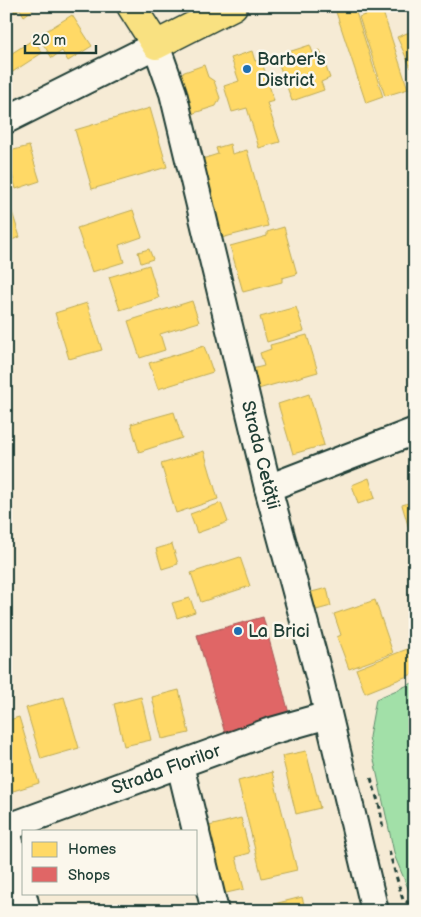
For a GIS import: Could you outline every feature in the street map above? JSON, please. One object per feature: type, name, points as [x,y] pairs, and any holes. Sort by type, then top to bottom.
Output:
[{"type":"main road","name":"Strada Cetății","points":[[131,6],[156,45]]},
{"type":"main road","points":[[156,45],[233,6]]},
{"type":"street","points":[[6,120],[156,45]]},
{"type":"street","name":"Strada Cetății","points":[[156,45],[173,93],[268,488],[320,680],[375,911]]},
{"type":"street","points":[[268,488],[415,431]]},
{"type":"street","name":"Strada Florilor","points":[[6,827],[268,732],[328,715]]},
{"type":"street","points":[[180,764],[196,830]]},
{"type":"street","points":[[6,827],[22,891]]},
{"type":"street","points":[[198,840],[215,911]]},
{"type":"street","points":[[23,894],[27,911]]},
{"type":"green space","points":[[415,682],[415,891],[410,893],[395,857],[369,737],[376,699]]},
{"type":"building: Homes","points":[[10,6],[38,6],[24,16],[20,9],[15,13]]},
{"type":"building: Homes","points":[[334,6],[354,6],[383,97],[366,103]]},
{"type":"building: Homes","points":[[402,6],[415,6],[415,7],[405,12]]},
{"type":"building: Homes","points":[[382,9],[408,89],[385,96],[359,17]]},
{"type":"building: Homes","points":[[72,15],[92,46],[68,61],[62,51],[52,58],[38,36]]},
{"type":"building: Homes","points":[[415,30],[415,75],[414,75],[397,37]]},
{"type":"building: Homes","points":[[34,39],[42,53],[11,73],[6,66],[6,57]]},
{"type":"building: Homes","points":[[310,45],[313,53],[320,50],[330,78],[321,82],[324,90],[292,101],[276,56]]},
{"type":"building: Homes","points":[[252,51],[255,61],[261,59],[274,101],[267,103],[280,142],[259,148],[247,108],[232,112],[224,86],[239,81],[231,58]]},
{"type":"building: Homes","points":[[204,65],[208,77],[214,81],[220,98],[216,106],[191,114],[179,74]]},
{"type":"building: Homes","points":[[150,108],[167,167],[92,189],[75,130]]},
{"type":"building: Homes","points":[[230,144],[232,154],[247,150],[268,226],[221,238],[199,160],[218,154],[216,148]]},
{"type":"building: Homes","points":[[29,146],[40,181],[16,189],[6,152]]},
{"type":"building: Homes","points":[[6,193],[20,237],[6,242]]},
{"type":"building: Homes","points":[[133,210],[142,237],[119,245],[124,262],[92,272],[77,228]]},
{"type":"building: Homes","points":[[284,227],[297,274],[282,278],[282,282],[243,292],[230,246],[267,236],[267,232]]},
{"type":"building: Homes","points":[[149,249],[153,259],[141,263],[138,252]]},
{"type":"building: Homes","points":[[149,265],[159,298],[120,310],[109,277]]},
{"type":"building: Homes","points":[[415,277],[415,293],[411,278]]},
{"type":"building: Homes","points":[[192,301],[199,322],[160,334],[165,350],[140,358],[128,321]]},
{"type":"building: Homes","points":[[87,303],[102,350],[69,359],[55,313]]},
{"type":"building: Homes","points":[[296,307],[304,331],[267,342],[260,317]]},
{"type":"building: Homes","points":[[307,335],[318,372],[258,389],[252,369],[264,366],[260,353],[271,349],[270,345]]},
{"type":"building: Homes","points":[[204,346],[213,372],[158,389],[149,363]]},
{"type":"building: Homes","points":[[309,394],[324,445],[293,454],[278,404]]},
{"type":"building: Homes","points":[[174,412],[182,438],[139,452],[131,424]]},
{"type":"building: Homes","points":[[204,451],[218,499],[176,513],[161,464]]},
{"type":"building: Homes","points":[[369,478],[375,498],[358,504],[352,485]]},
{"type":"building: Homes","points":[[415,501],[415,549],[402,505]]},
{"type":"building: Homes","points":[[221,503],[228,522],[197,533],[190,514]]},
{"type":"building: Homes","points":[[172,544],[178,564],[162,569],[156,549]]},
{"type":"building: Homes","points":[[240,557],[250,586],[201,602],[191,573]]},
{"type":"building: Homes","points":[[327,588],[331,606],[309,612],[304,594]]},
{"type":"building: Homes","points":[[190,598],[195,612],[177,618],[172,603]]},
{"type":"building: Homes","points":[[375,600],[393,653],[349,669],[337,637],[341,635],[334,614]]},
{"type":"building: Homes","points":[[415,646],[415,673],[365,693],[356,669]]},
{"type":"building: Homes","points":[[179,690],[189,733],[162,739],[152,697]]},
{"type":"building: Homes","points":[[64,697],[79,748],[41,759],[26,708]]},
{"type":"building: Homes","points":[[141,697],[151,740],[124,746],[114,704]]},
{"type":"building: Homes","points":[[19,717],[39,783],[10,792],[6,779],[6,721]]},
{"type":"building: Homes","points":[[306,751],[320,808],[296,814],[282,756]]},
{"type":"building: Homes","points":[[272,772],[297,870],[262,878],[238,781]]},
{"type":"building: Homes","points":[[241,818],[250,853],[236,857],[244,889],[222,894],[205,827]]},
{"type":"building: Homes","points":[[302,897],[306,911],[268,911],[266,906]]},
{"type":"building: Shops","points":[[263,617],[290,717],[226,737],[197,635]]},
{"type":"place","name":"Barber's District","points":[[247,69]]},
{"type":"place","name":"La Brici","points":[[238,631]]}]
